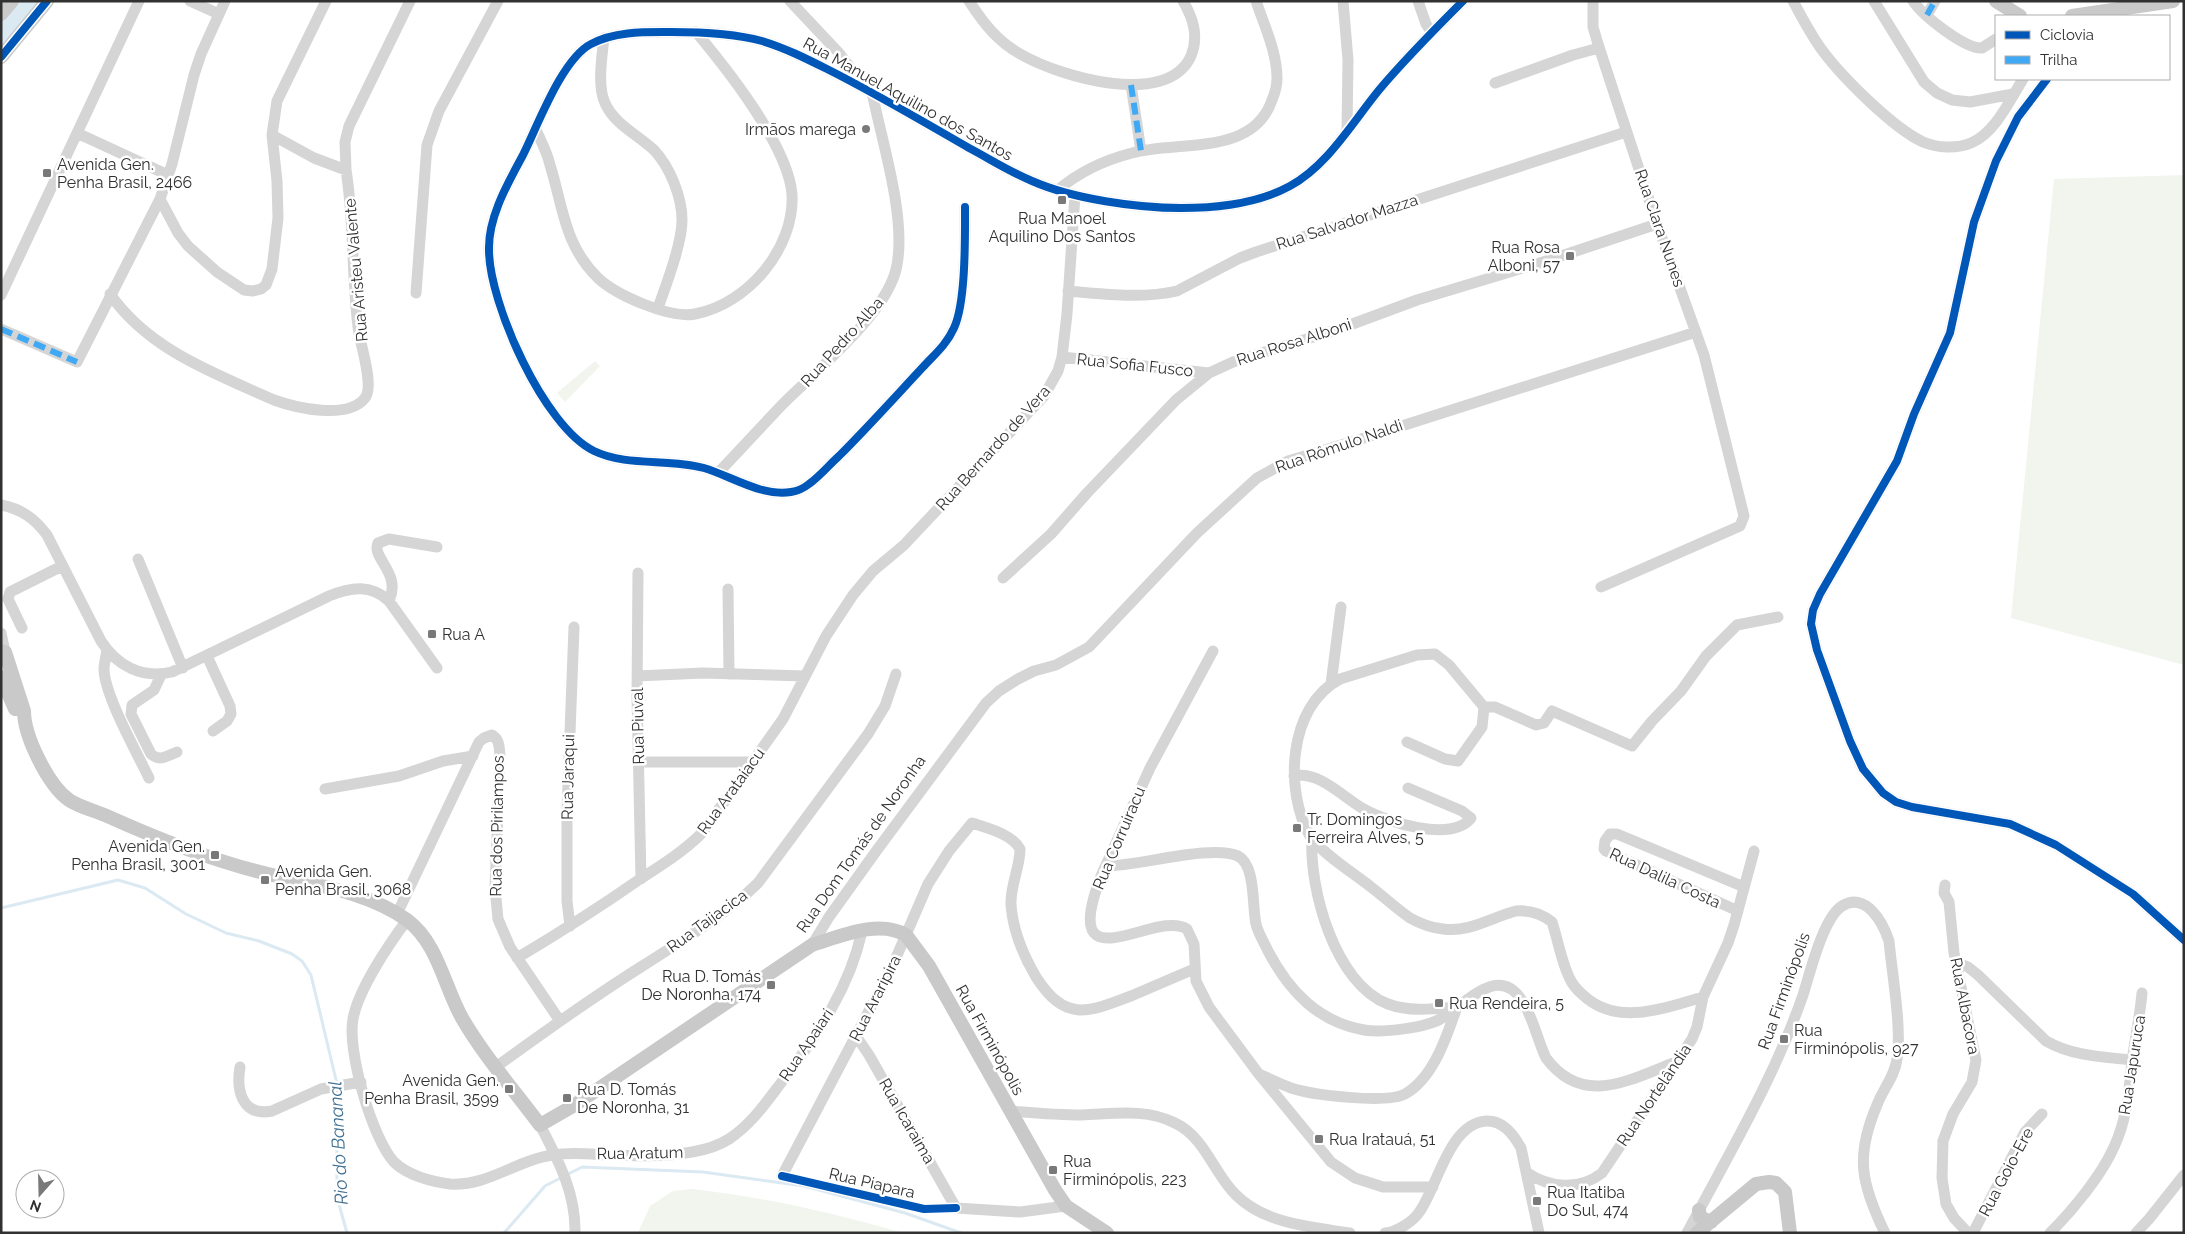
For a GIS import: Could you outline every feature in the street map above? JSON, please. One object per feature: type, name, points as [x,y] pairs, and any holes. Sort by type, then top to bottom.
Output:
[{"type":"main road","points":[[1,14],[12,1]]},
{"type":"main road","points":[[1,57],[47,1]]},
{"type":"main road","points":[[1996,1],[2014,15]]},
{"type":"main road","points":[[2079,15],[2173,1]]},
{"type":"main road","points":[[3,652],[4,689],[17,714],[24,721]]},
{"type":"main road","points":[[5,675],[24,711],[24,721],[43,767],[50,779],[69,800],[215,859],[344,891],[402,917],[415,927],[431,948],[462,1018],[540,1125]]},
{"type":"main road","points":[[812,945],[862,931],[890,928],[906,935]]},
{"type":"main road","name":"Rua Firminópolis","points":[[906,935],[929,966],[1032,1152],[1066,1206],[1107,1233]]},
{"type":"main road","name":"Rua Dom Tomás de Noronha","points":[[540,1125],[554,1118],[812,945]]},
{"type":"main road","points":[[1697,1233],[1756,1184],[1769,1182],[1776,1183],[1785,1192],[1790,1233]]},
{"type":"main road","points":[[1699,1210],[1703,1220],[1711,1222]]},
{"type":"street","points":[[1,295],[139,1]]},
{"type":"street","points":[[190,1],[219,14]]},
{"type":"street","points":[[1,329],[77,362],[160,199],[168,175],[191,83],[201,54],[225,1]]},
{"type":"street","points":[[160,199],[178,233],[200,259],[229,282],[244,290],[261,290],[269,279],[272,269],[278,218],[277,181],[272,135],[277,102],[326,1]]},
{"type":"street","name":"Rua Aristeu Valente","points":[[110,294],[122,311],[136,325],[167,349],[261,394],[289,406],[321,410],[342,410],[358,405],[367,395],[368,382],[356,313],[354,240],[346,170],[345,142],[349,126],[410,1]]},
{"type":"street","points":[[416,294],[427,146],[439,111],[498,1]]},
{"type":"street","points":[[790,1],[838,52],[869,91]]},
{"type":"street","points":[[969,1],[992,33],[1011,48],[1034,61],[1096,81],[1131,85],[1162,80],[1173,75],[1188,62],[1195,42],[1195,33],[1191,17],[1183,1]]},
{"type":"street","points":[[1058,190],[1073,177],[1105,162],[1141,151],[1224,141],[1252,129],[1261,121],[1270,106],[1276,89],[1277,77],[1271,44],[1256,1]]},
{"type":"street","points":[[1343,1],[1347,35],[1347,130]]},
{"type":"street","points":[[1418,1],[1423,17],[1432,32]]},
{"type":"street","name":"Rua Manuel Aquilino dos Santos","points":[[965,207],[960,306],[957,322],[946,341],[855,440],[805,487],[795,492],[771,492],[700,467],[609,457],[593,451],[576,440],[558,419],[526,368],[509,332],[492,280],[488,251],[495,217],[570,62],[585,47],[604,38],[652,32],[696,32],[747,38],[778,46],[792,51],[869,91],[1034,182],[1075,194],[1157,208],[1197,208],[1251,201],[1278,192],[1299,181],[1315,168],[1400,66],[1463,1]]},
{"type":"street","name":"Rua Clara Nunes","points":[[1593,1],[1593,27],[1599,48],[1657,224],[1696,332],[1744,510],[1740,526],[1600,587]]},
{"type":"street","points":[[1793,1],[1821,49],[1852,85],[1890,118],[1924,142],[1945,147],[1970,144],[1977,140],[1997,119],[2022,80]]},
{"type":"street","points":[[1874,1],[1924,82],[1937,93],[1952,100],[1970,102],[2014,94]]},
{"type":"street","points":[[1913,1],[1927,15],[1971,46],[1982,48],[1995,40]]},
{"type":"street","points":[[1927,15],[1935,1]]},
{"type":"street","points":[[536,130],[550,165],[567,231],[587,265],[598,278],[611,288],[636,301],[682,314],[694,315],[710,310],[742,291],[762,273],[773,260],[781,245],[790,218],[792,194],[790,180],[776,149],[751,104],[696,32]]},
{"type":"street","points":[[604,38],[602,92],[604,102],[613,116],[662,159],[675,187],[680,208],[681,232],[658,308]]},
{"type":"street","points":[[1495,83],[1573,55],[1599,48]]},
{"type":"street","points":[[2046,80],[2018,118],[1996,161],[1974,222],[1950,333],[1937,366],[1914,414],[1897,461],[1824,587],[1813,610],[1811,624],[1817,650],[1850,741],[1864,769],[1883,793],[1896,802],[1912,807],[2010,824],[2056,845],[2133,894],[2184,940]]},
{"type":"street","points":[[1131,85],[1141,151]]},
{"type":"street","name":"Rua Pedro Alba","points":[[718,474],[781,406],[853,334],[882,300],[894,278],[898,265],[899,241],[896,208],[869,91]]},
{"type":"street","name":"Rua Salvador Mazza","points":[[1068,291],[1126,295],[1166,294],[1177,291],[1240,258],[1256,252],[1626,132]]},
{"type":"street","points":[[77,133],[168,175]]},
{"type":"street","points":[[272,135],[314,158],[346,170]]},
{"type":"street","name":"Rua Bernardo de Vera","points":[[862,585],[873,571],[904,545],[1044,396],[1058,371],[1062,357],[1075,194]]},
{"type":"street","name":"Rua Rosa Alboni","points":[[1003,578],[1051,534],[1176,400],[1209,373],[1234,362],[1339,329],[1417,300],[1543,262],[1657,224]]},
{"type":"street","name":"Rua Rômulo Naldi","points":[[1045,668],[1075,656],[1089,647],[1218,513],[1249,484],[1269,470],[1319,450],[1361,439],[1696,332]]},
{"type":"street","name":"Rua Sofia Fusco","points":[[1062,357],[1209,373]]},
{"type":"street","points":[[1,505],[20,511],[38,524],[47,536],[91,624],[107,650],[117,660],[134,670],[161,675],[183,668],[341,591],[351,588],[372,590],[389,601],[437,668]]},
{"type":"street","points":[[389,601],[394,587],[393,580],[377,550],[378,542],[389,539],[437,547]]},
{"type":"street","points":[[138,559],[183,668]]},
{"type":"street","points":[[22,628],[8,599],[10,592],[62,566]]},
{"type":"street","name":"Rua Piuval","points":[[638,573],[638,762],[642,878]]},
{"type":"street","name":"Rua Arataiacu","points":[[517,958],[570,926],[642,878],[687,847],[702,833],[782,719],[830,629],[862,585]]},
{"type":"street","points":[[728,589],[730,674]]},
{"type":"street","points":[[1331,684],[1341,607]]},
{"type":"street","points":[[1703,996],[1657,1010],[1639,1013],[1626,1013],[1605,1009],[1587,999],[1575,988],[1569,978],[1552,922],[1545,916],[1524,910],[1516,911],[1466,928],[1443,929],[1410,918],[1312,838],[1299,812],[1294,776],[1295,750],[1304,722],[1313,704],[1331,684],[1365,670],[1417,655],[1435,654],[1449,665],[1484,707],[1495,708],[1536,726],[1544,723],[1552,711],[1632,746],[1694,675],[1706,656],[1737,625],[1778,617]]},
{"type":"street","name":"Rua Jaraqui","points":[[570,926],[567,901],[567,812],[574,627]]},
{"type":"street","points":[[1,634],[3,652]]},
{"type":"street","points":[[107,650],[104,671],[106,680],[123,723],[150,778]]},
{"type":"street","name":"Rua Corruiracu","points":[[1194,969],[1194,944],[1192,936],[1184,927],[1163,925],[1119,938],[1097,935],[1091,923],[1091,913],[1095,890],[1150,768],[1213,651]]},
{"type":"street","points":[[207,656],[230,706],[231,714],[227,721],[213,731]]},
{"type":"street","name":"Rua Dom Tomás de Noronha","points":[[812,945],[829,917],[877,850],[986,703],[1011,683],[1034,671],[1045,668]]},
{"type":"street","points":[[637,676],[730,674],[805,676]]},
{"type":"street","name":"Rua Taijacica","points":[[496,1067],[560,1021],[708,924],[758,883],[868,734],[885,706],[896,674]]},
{"type":"street","points":[[161,675],[154,690],[132,705],[131,714],[151,754],[160,759],[177,752]]},
{"type":"street","points":[[1407,742],[1445,759],[1458,761],[1482,727],[1484,707]]},
{"type":"street","name":"Rua dos Pirilampos","points":[[492,736],[496,738],[499,744],[500,756],[495,845],[496,908],[500,928],[517,958],[560,1021]]},
{"type":"street","name":"Rua Aratum","points":[[492,736],[484,738],[479,742],[402,917],[356,1008],[353,1018],[356,1083],[375,1129],[387,1152],[405,1170],[419,1176],[451,1184],[481,1180],[555,1154],[658,1155],[692,1152],[724,1142]]},
{"type":"street","points":[[325,789],[400,776],[443,761],[473,756]]},
{"type":"street","points":[[638,762],[753,762]]},
{"type":"street","points":[[1294,776],[1301,774],[1312,777],[1364,810],[1412,826],[1438,829],[1456,828],[1466,824],[1471,818],[1462,811],[1408,788]]},
{"type":"street","name":"Rua Araripira","points":[[782,1176],[892,967],[928,884],[949,851],[972,823],[992,830],[1014,842],[1020,849],[1011,896],[1015,930],[1020,948],[1031,968],[1050,997],[1060,1004],[1080,1010],[1101,1008],[1194,969]]},
{"type":"street","name":"Rua Dalila Costa","points":[[1738,911],[1606,852],[1604,849],[1605,841],[1610,834],[1617,834],[1744,887]]},
{"type":"street","points":[[1312,838],[1310,856],[1324,923],[1334,946],[1367,991],[1388,1004],[1422,1010],[1458,1007]]},
{"type":"street","name":"Rua Nortelândia","points":[[1526,1172],[1546,1182],[1568,1186],[1584,1184],[1602,1173],[1692,1039],[1697,1027],[1703,996],[1728,943],[1754,851]]},
{"type":"street","points":[[1106,866],[1142,864],[1204,854],[1228,854],[1240,858],[1248,868],[1251,878],[1256,923],[1259,932],[1281,975],[1296,994],[1310,1006],[1334,1020],[1364,1030],[1393,1030],[1441,1019],[1486,988],[1500,984],[1512,988],[1526,1007],[1541,1048],[1552,1067],[1571,1080],[1605,1087],[1617,1085],[1676,1062]]},
{"type":"street","name":"Rua Albacora","points":[[1944,886],[1944,893],[1949,902],[1954,953],[1958,963],[1976,1060],[1972,1082],[1953,1114],[1943,1141],[1942,1178],[1946,1204],[1954,1218],[1968,1233]]},
{"type":"street","name":"Rua Firminópolis","points":[[1687,1233],[1735,1147],[1781,1054],[1822,936],[1836,911],[1843,905],[1853,903],[1862,904],[1873,911],[1885,929],[1889,941],[1896,1015],[1897,1061],[1894,1073],[1877,1104],[1870,1123],[1862,1160],[1863,1176],[1868,1194],[1885,1233]]},
{"type":"street","name":"Rua Apaiari","points":[[724,1142],[745,1127],[758,1114],[820,1028],[853,966],[862,931]]},
{"type":"street","points":[[1958,963],[1968,967],[1978,975],[2036,1032],[2051,1044],[2079,1053],[2132,1060]]},
{"type":"street","points":[[1194,969],[1196,981],[1209,1007],[1258,1073],[1331,1162],[1344,1173],[1383,1187],[1433,1187]]},
{"type":"street","name":"Rua Japuruca","points":[[2050,1233],[2082,1194],[2114,1149],[2127,1109],[2142,993]]},
{"type":"street","points":[[1258,1073],[1291,1088],[1338,1096],[1385,1098],[1404,1094],[1418,1081],[1437,1058],[1458,1007]]},
{"type":"street","name":"Rua Icaraima","points":[[856,1036],[869,1055],[956,1208],[1020,1212],[1066,1206]]},
{"type":"street","points":[[240,1066],[239,1089],[248,1106],[256,1112],[272,1111],[321,1089],[356,1083]]},
{"type":"street","points":[[1010,1111],[1080,1115],[1139,1113],[1154,1115],[1187,1130],[1210,1158],[1235,1194],[1264,1214],[1283,1220],[1350,1233]]},
{"type":"street","name":"Rua Goio-Ere","points":[[1973,1233],[2026,1132],[2042,1114]]},
{"type":"street","points":[[1385,1233],[1407,1223],[1420,1212],[1454,1143],[1461,1134],[1477,1122],[1492,1121],[1504,1126],[1516,1139],[1521,1148],[1539,1233]]},
{"type":"street","points":[[540,1125],[562,1167],[574,1212],[575,1233]]},
{"type":"street","points":[[2136,1233],[2149,1220],[2184,1175]]},
{"type":"shaded area","points":[[2184,175],[2184,665],[2011,618],[2054,179]]},
{"type":"shaded area","points":[[595,361],[600,366],[565,402],[557,393]]},
{"type":"shaded area","points":[[692,1189],[746,1196],[799,1206],[903,1233],[638,1233],[650,1206],[673,1191]]},
{"type":"waterway","points":[[1,37],[30,1]]},
{"type":"waterway","name":"Rio do Bananal","points":[[1,908],[118,880],[145,888],[186,914],[226,933],[259,941],[292,954],[302,961],[311,975],[337,1084]]},
{"type":"waterway","name":"Rio do Bananal","points":[[337,1090],[337,1197],[347,1233]]},
{"type":"waterway","name":"Rio do Bananal","points":[[504,1233],[545,1186],[582,1167],[703,1172],[804,1186],[905,1213],[961,1233]]},
{"type":"marked path","points":[[1927,15],[1935,1]]},
{"type":"marked path","points":[[1131,85],[1141,151]]},
{"type":"marked path","points":[[1,329],[77,362]]},
{"type":"cycle path","points":[[1,57],[47,1]]},
{"type":"cycle path","points":[[965,207],[963,286],[958,317],[951,334],[936,354],[817,478],[798,490],[791,492],[780,493],[758,489],[704,468],[691,465],[634,461],[607,456],[594,451],[575,438],[556,417],[523,361],[509,331],[491,273],[489,250],[495,213],[552,94],[570,63],[580,52],[591,44],[620,34],[693,32],[728,35],[762,41],[787,50],[827,69],[881,97],[1008,170],[1048,187],[1066,193],[1125,204],[1164,208],[1195,208],[1251,201],[1277,192],[1304,177],[1328,155],[1399,67],[1463,1]]},
{"type":"cycle path","points":[[2046,80],[2018,117],[1996,161],[1974,222],[1950,333],[1914,414],[1897,461],[1820,594],[1813,610],[1811,624],[1817,650],[1850,741],[1863,769],[1883,793],[1896,802],[1912,807],[2010,824],[2056,845],[2133,894],[2184,940]]},
{"type":"cycle path","name":"Rua Piapara","points":[[782,1176],[924,1209],[956,1208]]},
{"type":"place","name":"Irmãos marega","points":[[866,129]]},
{"type":"place","name":"Avenida Gen. Penha Brasil, 2466","points":[[47,173]]},
{"type":"place","name":"Rua Manoel Aquilino Dos Santos","points":[[1062,200]]},
{"type":"place","name":"Rua Rosa Alboni, 57","points":[[1570,256]]},
{"type":"place","name":"Rua A","points":[[432,634]]},
{"type":"place","name":"Tr. Domingos Ferreira Alves, 5","points":[[1297,828]]},
{"type":"place","name":"Avenida Gen. Penha Brasil, 3001","points":[[215,855]]},
{"type":"place","name":"Avenida Gen. Penha Brasil, 3068","points":[[265,880]]},
{"type":"place","name":"Rua D. Tomás De Noronha, 174","points":[[771,985]]},
{"type":"place","name":"Rua Rendeira, 5","points":[[1439,1003]]},
{"type":"place","name":"Rua Firminópolis, 927","points":[[1784,1039]]},
{"type":"place","name":"Avenida Gen. Penha Brasil, 3599","points":[[509,1089]]},
{"type":"place","name":"Rua D. Tomás De Noronha, 31","points":[[567,1098]]},
{"type":"place","name":"Rua Iratauá, 51","points":[[1319,1139]]},
{"type":"place","name":"Rua Firminópolis, 223","points":[[1053,1170]]},
{"type":"place","name":"Rua Itatiba Do Sul, 474","points":[[1537,1201]]}]
